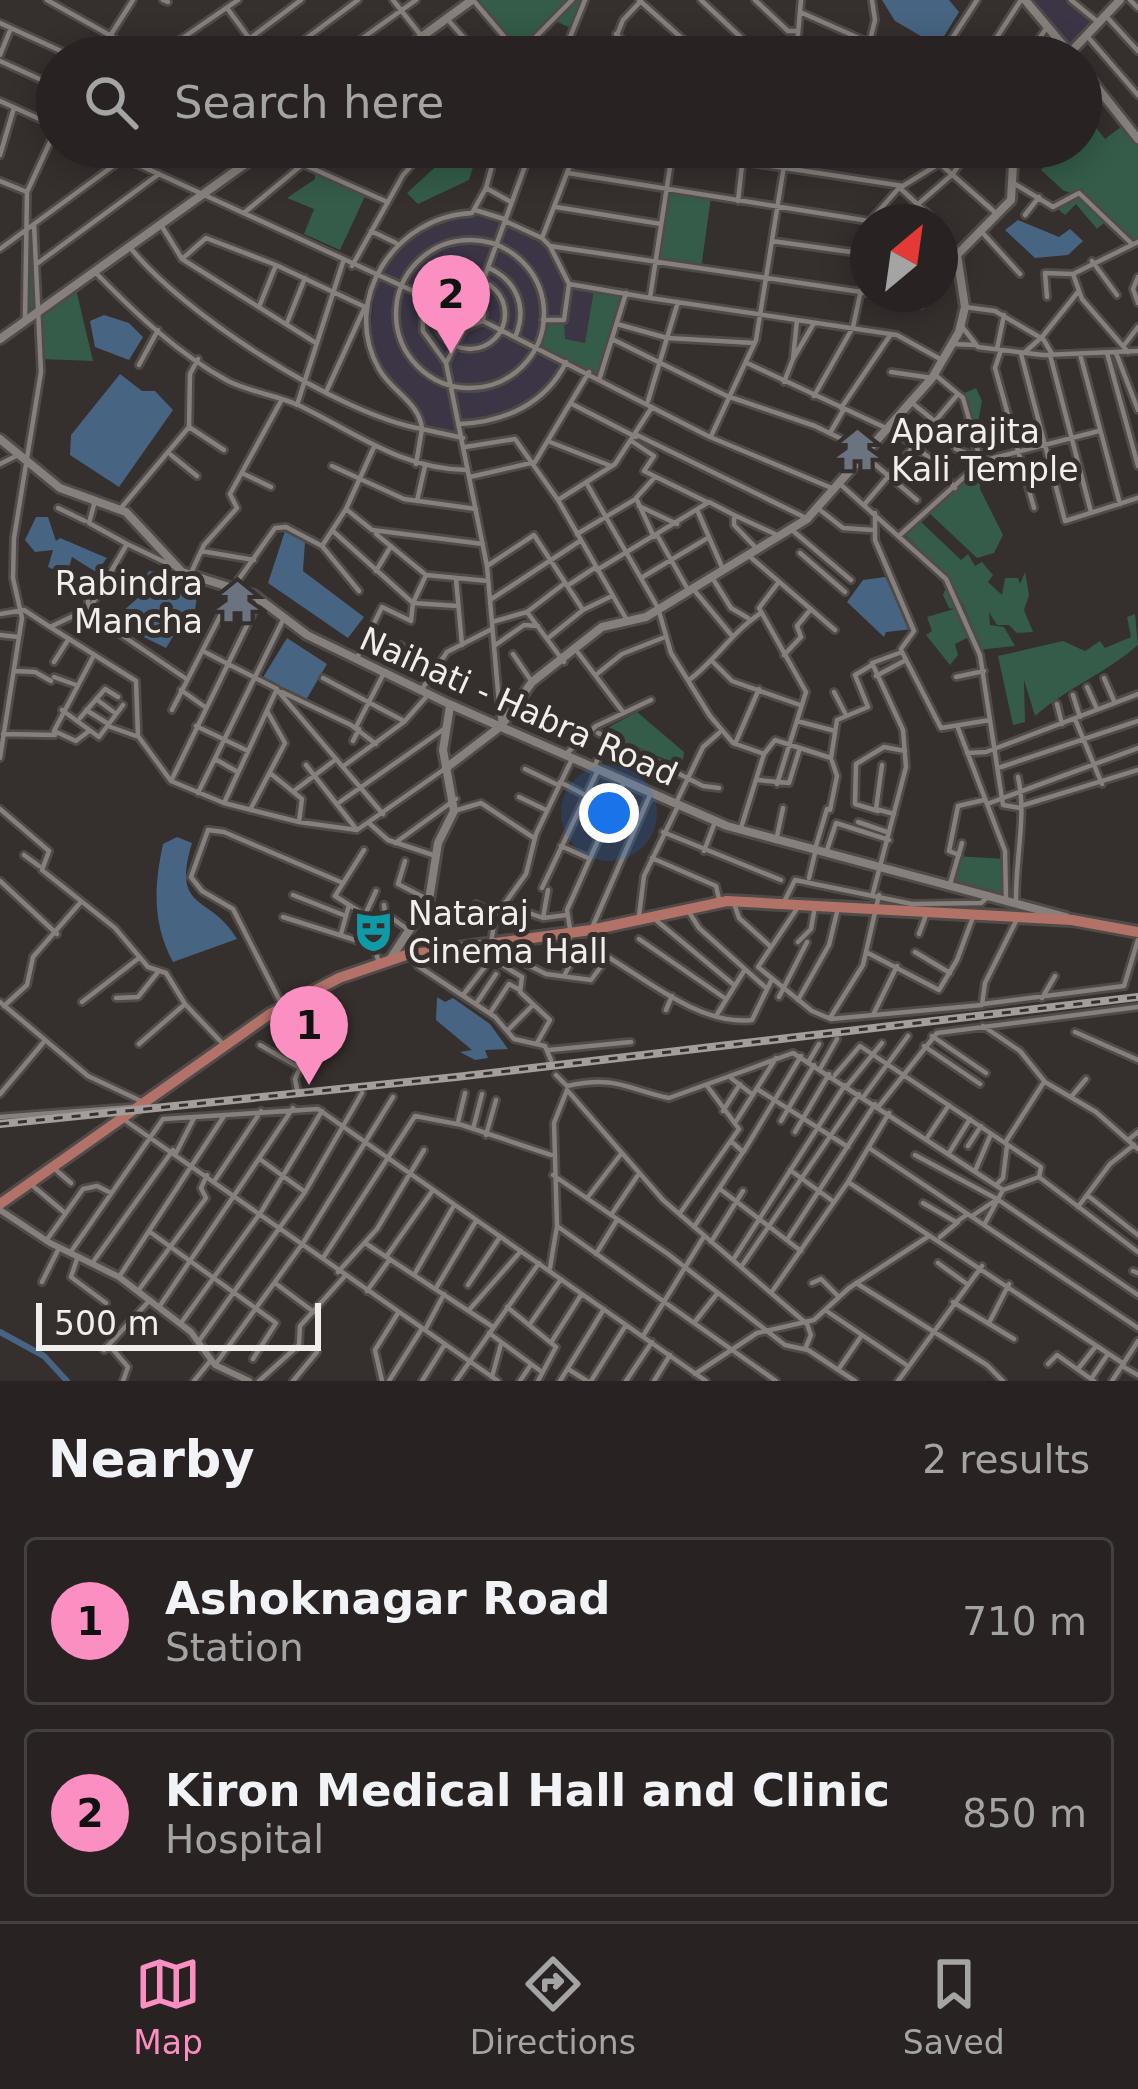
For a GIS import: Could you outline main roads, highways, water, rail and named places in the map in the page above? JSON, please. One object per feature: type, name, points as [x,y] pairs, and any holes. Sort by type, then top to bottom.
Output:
[{"type":"highway","points":[[0,1207],[223,1044],[303,995],[408,955],[570,934],[734,901],[1072,920],[1138,936]]},
{"type":"main road","points":[[424,36],[473,0]]},
{"type":"main road","points":[[1023,0],[1054,36]]},
{"type":"main road","points":[[1085,36],[1120,0]]},
{"type":"main road","points":[[1102,94],[1138,139]]},
{"type":"main road","points":[[0,339],[238,168]]},
{"type":"main road","points":[[446,768],[501,726],[532,682],[564,662],[602,627],[628,622],[658,608],[807,518],[933,376],[952,344],[965,307],[956,272],[961,248],[998,215],[1015,184],[1013,168]]},
{"type":"main road","points":[[474,303],[483,281]]},
{"type":"main road","points":[[437,302],[458,311]]},
{"type":"main road","name":"Naihati - Habra Road","points":[[0,439],[61,488],[121,508],[175,567],[260,599],[284,620],[449,704],[740,830],[1072,920]]},
{"type":"main road","points":[[385,961],[429,901],[435,856],[454,811],[456,799],[443,749],[449,704]]},
{"type":"main road","points":[[398,942],[408,955]]},
{"type":"water","points":[[882,0],[949,0],[959,12],[944,36],[921,36],[895,21]]},
{"type":"water","points":[[1018,220],[1059,237],[1070,229],[1083,241],[1068,255],[1035,258],[1005,230]]},
{"type":"water","points":[[104,315],[129,323],[143,337],[129,360],[95,347],[90,321]]},
{"type":"water","points":[[120,374],[142,391],[155,391],[173,410],[119,487],[70,455],[71,435]]},
{"type":"water","points":[[36,517],[48,517],[56,541],[60,538],[107,558],[96,572],[72,557],[67,575],[48,567],[53,550],[35,552],[25,540]]},
{"type":"water","points":[[285,531],[305,542],[303,571],[364,617],[348,638],[268,583]]},
{"type":"water","points":[[149,571],[174,574],[197,597],[192,628],[174,635],[166,648],[123,627],[129,621],[123,611],[139,597],[138,587]]},
{"type":"water","points":[[885,577],[913,629],[886,632],[884,637],[847,602],[863,580]]},
{"type":"water","points":[[287,638],[327,664],[306,700],[262,679]]},
{"type":"water","points":[[177,837],[192,843],[186,881],[190,892],[237,939],[173,962],[161,933],[157,890],[163,844]]},
{"type":"water","points":[[437,997],[445,1002],[453,998],[490,1024],[508,1049],[485,1050],[488,1058],[475,1060],[460,1052],[472,1050],[436,1020]]},
{"type":"waterway","points":[[0,1332],[44,1356],[67,1381]]},
{"type":"railway","points":[[0,1124],[456,1077],[1138,997]]},
{"type":"place","name":"Kiron Medical Hall and Clinic","points":[[451,354]]},
{"type":"place","name":"Aparajita Kali Temple","points":[[857,450]]},
{"type":"place","name":"Rabindra Mancha","points":[[237,602]]},
{"type":"place","name":"Nataraj Cinema Hall","points":[[374,932]]},
{"type":"place","name":"Ashoknagar Road","points":[[309,1085]]}]
